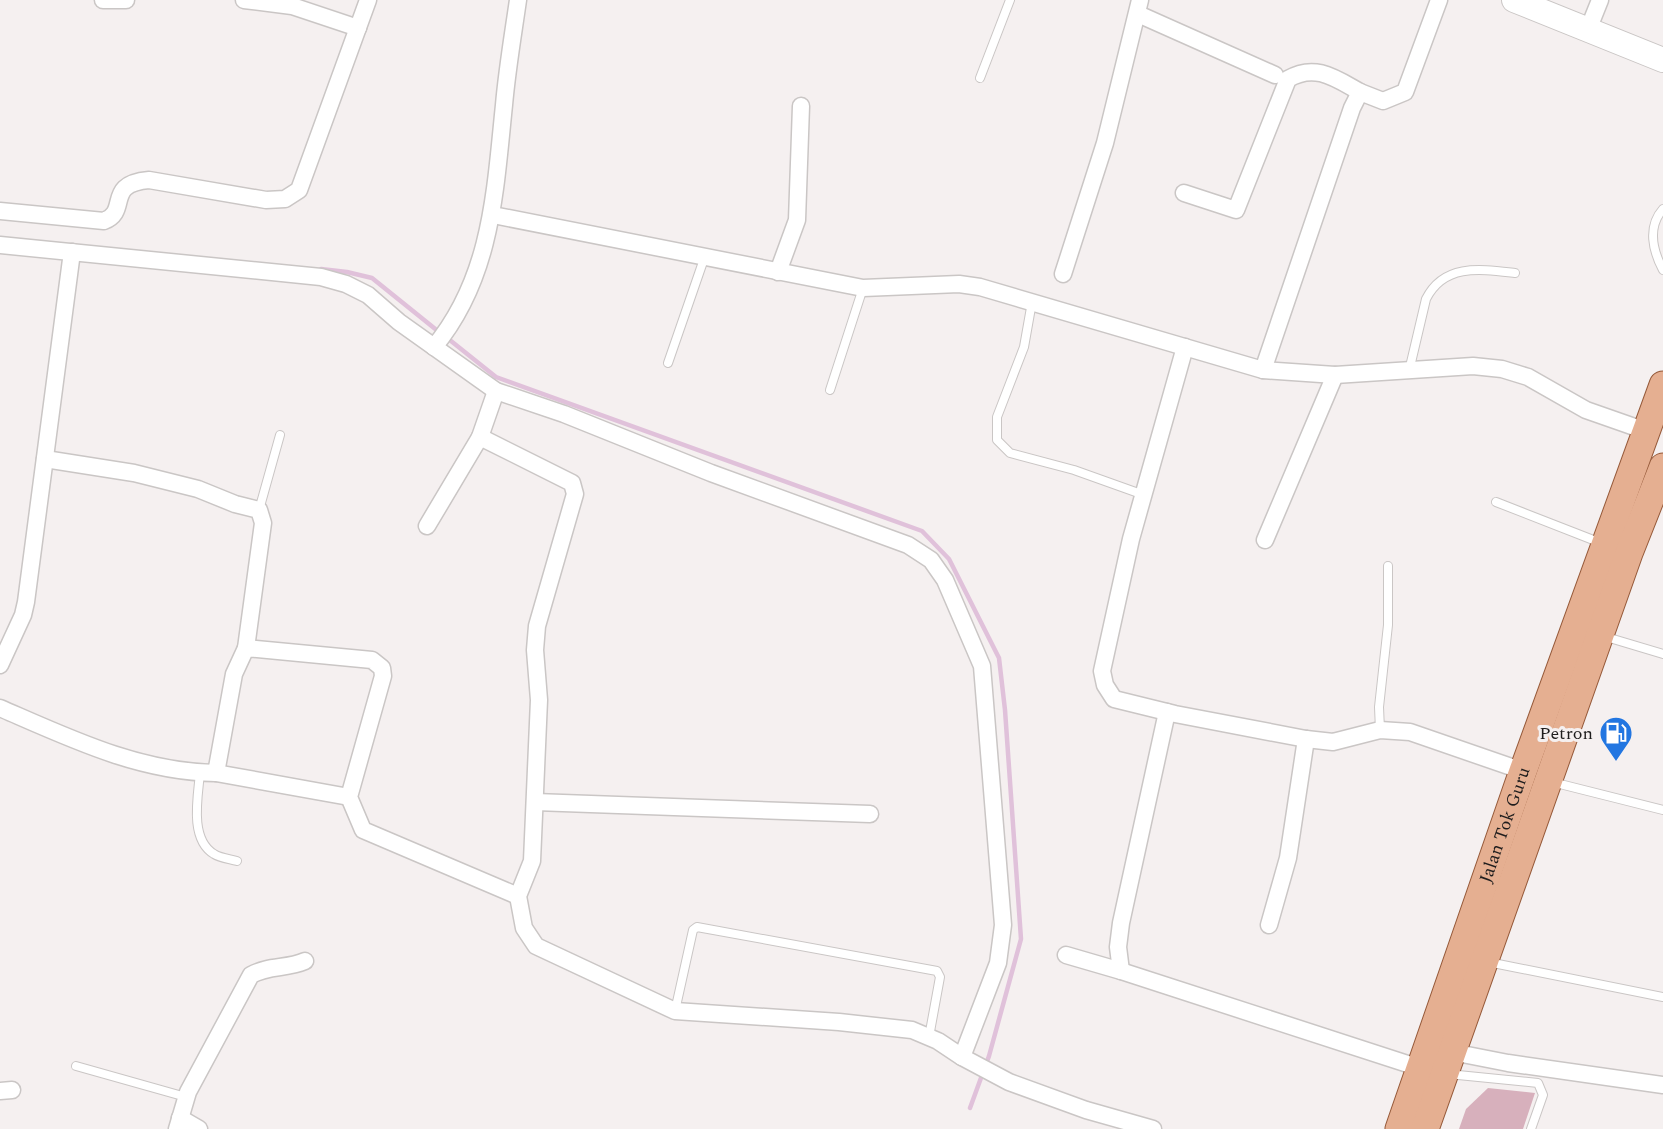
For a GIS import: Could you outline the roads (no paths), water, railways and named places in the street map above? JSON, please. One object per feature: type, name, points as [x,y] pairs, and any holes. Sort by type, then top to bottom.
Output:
[{"type":"main road","points":[[1515,0],[1663,60]]},
{"type":"main road","name":"Jalan Tok Guru","points":[[1425,1129],[1439,1065],[1522,771],[1607,546],[1663,385]]},
{"type":"main road","name":"Jalan Tok Guru","points":[[1399,1129],[1439,1065],[1484,962],[1600,635],[1663,467]]},
{"type":"street","points":[[103,0],[126,0]]},
{"type":"street","points":[[244,0],[292,6],[358,28]]},
{"type":"street","points":[[0,211],[104,221],[113,218],[119,196],[124,188],[135,181],[149,180],[266,200],[285,200],[299,190],[368,0]]},
{"type":"street","points":[[441,339],[479,265],[493,215],[507,75],[518,0]]},
{"type":"street","points":[[1184,193],[1236,210],[1288,79],[1300,72],[1316,72],[1331,76],[1360,92],[1383,101],[1405,92],[1439,0]]},
{"type":"street","points":[[1588,30],[1600,0]]},
{"type":"street","points":[[1063,274],[1105,143],[1139,7],[1275,75]]},
{"type":"street","points":[[1263,370],[1360,92]]},
{"type":"street","points":[[778,272],[797,220],[801,106]]},
{"type":"street","points":[[493,215],[863,288],[960,284],[1032,302],[1263,370],[1335,375],[1409,372],[1473,366],[1502,369],[1528,377],[1586,410],[1646,431]]},
{"type":"street","points":[[0,245],[321,277],[346,284],[368,296],[399,322],[441,339],[496,391],[564,414],[711,473],[908,544],[931,560],[940,573],[982,666],[1003,925],[998,963],[965,1059]]},
{"type":"street","points":[[0,665],[23,615],[72,252]]},
{"type":"street","points":[[1185,347],[1131,539],[1102,670],[1105,685],[1114,699],[1167,712],[1306,739],[1333,742],[1380,730],[1410,732],[1522,771]]},
{"type":"street","points":[[1265,540],[1335,375]]},
{"type":"street","points":[[427,526],[480,436],[496,391]]},
{"type":"street","points":[[480,436],[572,483],[575,494],[537,626],[535,650],[539,700],[532,861],[518,896],[524,927],[536,946],[675,1011],[912,1030],[929,1037],[1009,1082],[1086,1110],[1153,1129]]},
{"type":"street","points":[[45,459],[134,473],[198,489],[235,504],[259,510],[263,523],[246,648],[234,674],[208,773]]},
{"type":"street","points":[[246,648],[372,660],[382,668],[381,682],[349,797],[363,830],[518,896]]},
{"type":"street","points":[[0,708],[98,751],[208,773],[349,797]]},
{"type":"street","points":[[1121,970],[1118,947],[1121,923],[1167,712]]},
{"type":"street","points":[[1269,925],[1288,858],[1306,739]]},
{"type":"street","points":[[535,802],[870,814]]},
{"type":"street","points":[[1065,955],[1439,1065],[1508,1064],[1663,1085]]},
{"type":"street","points":[[199,1129],[178,1124],[186,1097],[251,975],[265,968],[293,966],[305,961]]},
{"type":"lane","points":[[980,78],[1010,0]]},
{"type":"lane","points":[[1663,209],[1653,233],[1654,251],[1663,270]]},
{"type":"lane","points":[[668,363],[705,256]]},
{"type":"lane","points":[[1409,372],[1426,298],[1442,278],[1457,271],[1515,273]]},
{"type":"lane","points":[[830,390],[863,288]]},
{"type":"lane","points":[[1032,302],[1024,347],[998,417],[998,440],[1010,453],[1074,470],[1144,495]]},
{"type":"lane","points":[[259,510],[280,435]]},
{"type":"lane","points":[[1496,502],[1607,546]]},
{"type":"lane","points":[[1380,730],[1378,707],[1388,626],[1388,566]]},
{"type":"lane","points":[[1600,635],[1663,654]]},
{"type":"lane","points":[[208,773],[197,814],[200,838],[213,854],[237,861]]},
{"type":"lane","points":[[1548,782],[1663,810]]},
{"type":"lane","points":[[675,1011],[693,930],[698,927],[937,971],[940,977],[929,1037]]},
{"type":"lane","points":[[1484,962],[1663,997]]},
{"type":"lane","points":[[1439,1065],[1538,1083],[1543,1095],[1531,1129]]},
{"type":"lane","points":[[76,1066],[186,1097]]},
{"type":"waterway","points":[[321,269],[372,278],[439,332]]},
{"type":"waterway","points":[[446,337],[496,377],[922,531],[949,559],[999,658],[1005,710],[1021,939],[989,1056],[970,1108]]},
{"type":"place","name":"Petron","points":[[1616,762]]}]
